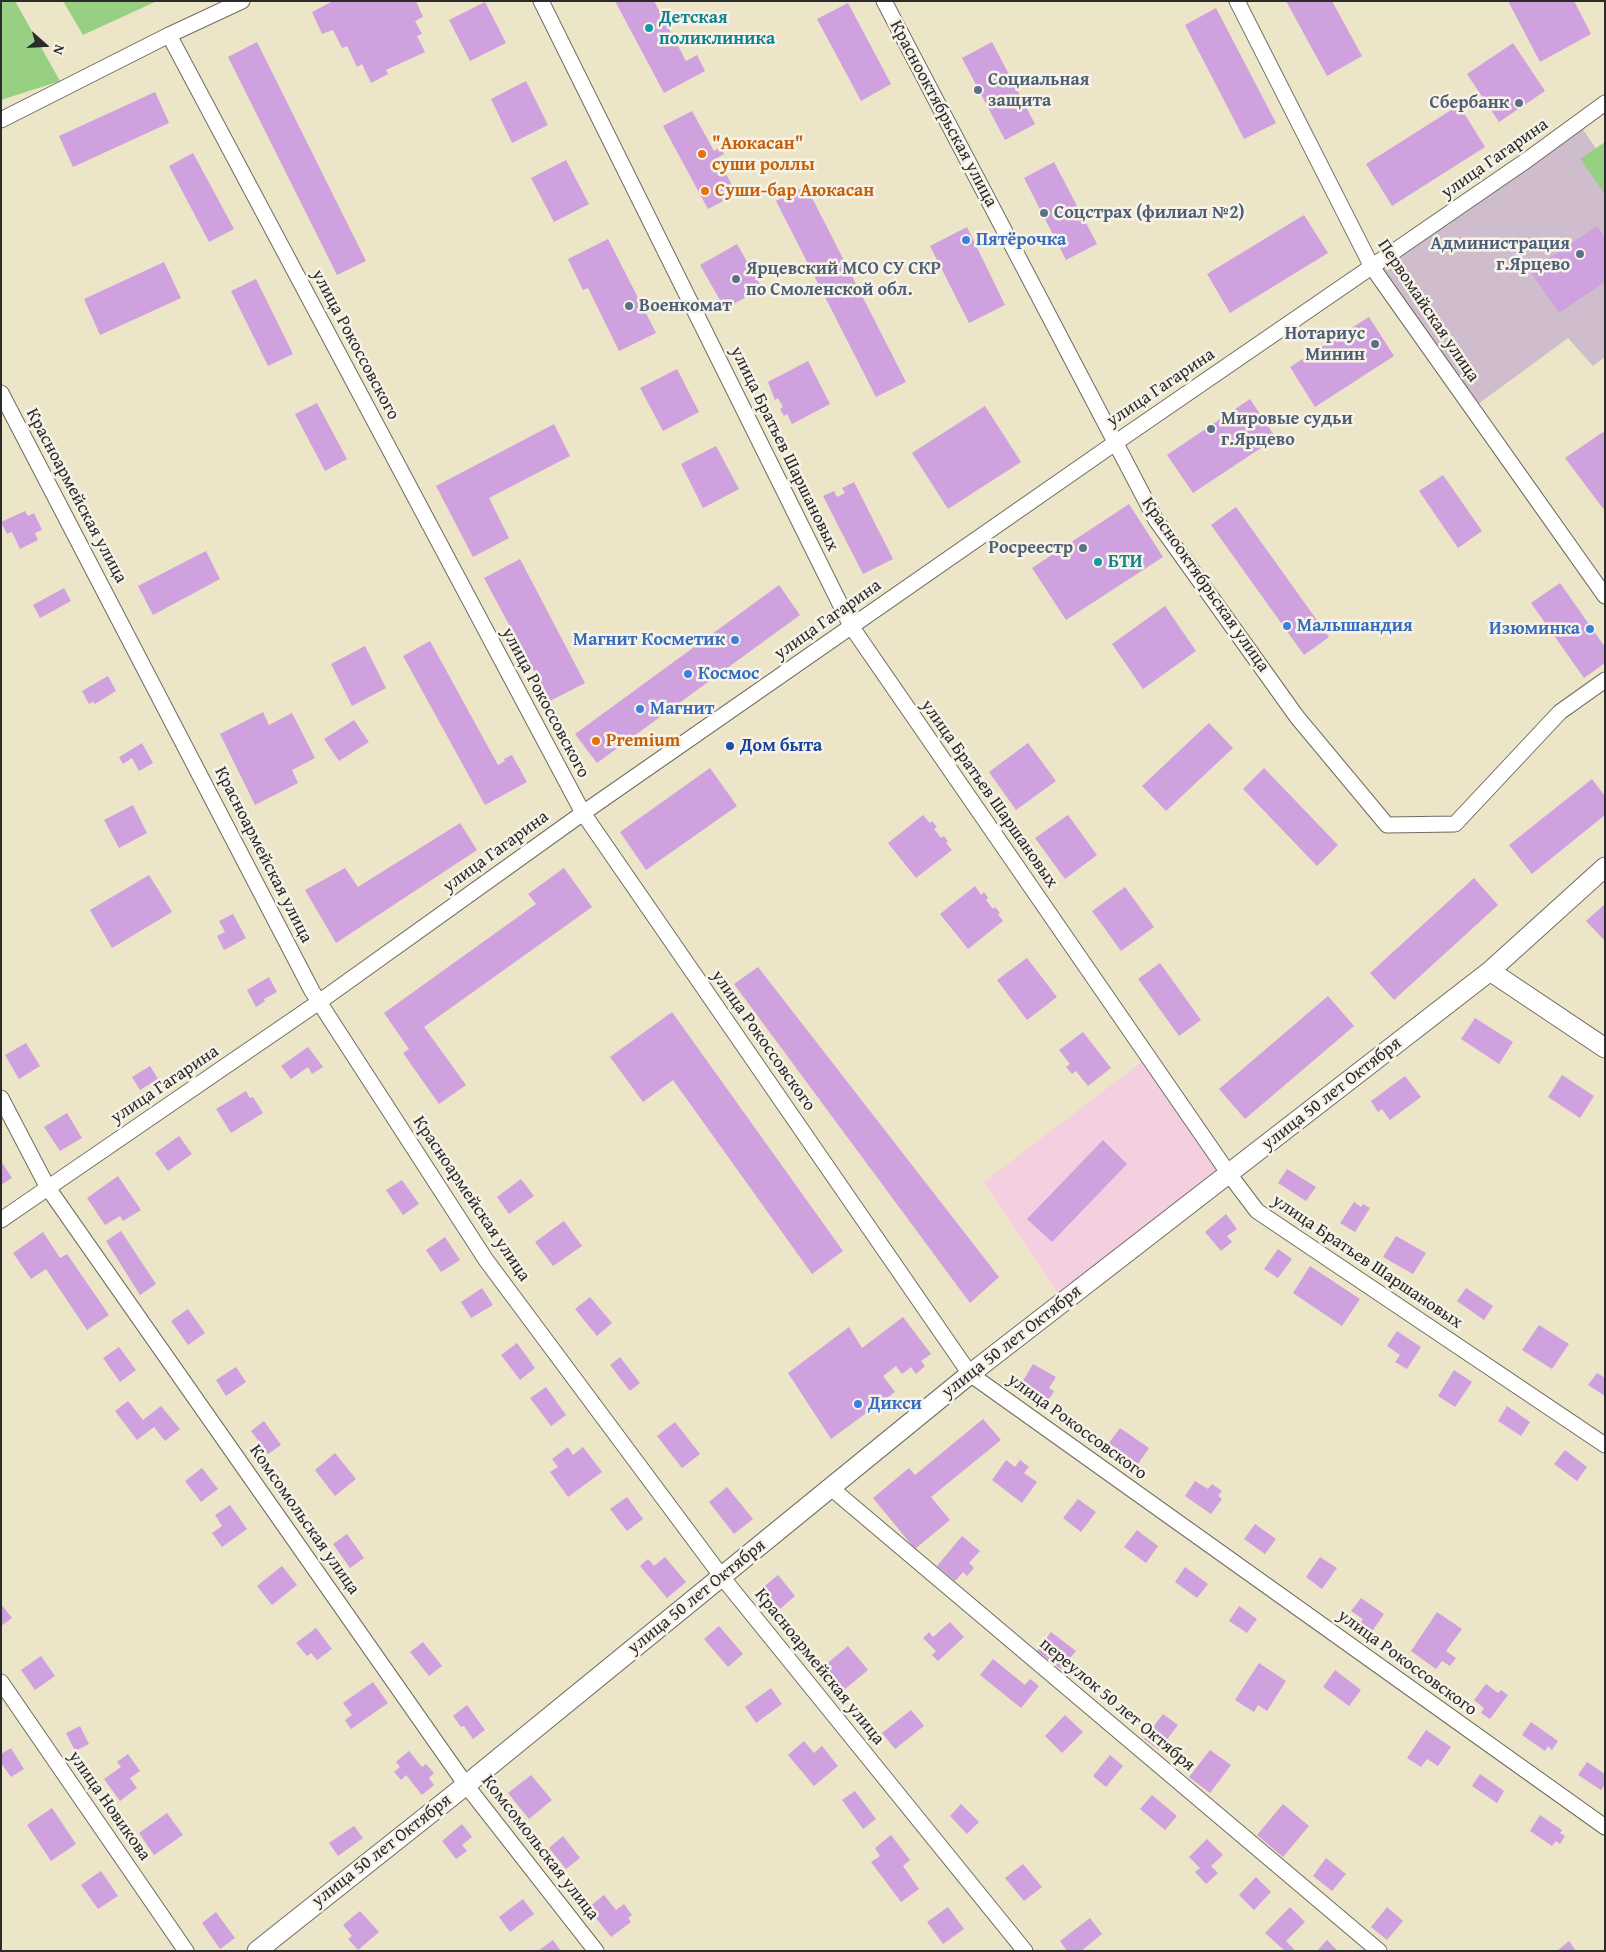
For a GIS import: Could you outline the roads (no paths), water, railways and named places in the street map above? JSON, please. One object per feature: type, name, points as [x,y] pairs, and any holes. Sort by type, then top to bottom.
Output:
[{"type":"street","points":[[1,120],[169,35],[242,1]]},
{"type":"street","name":"улица Братьев Шаршановых","points":[[541,1],[851,626],[1229,1174],[1257,1210],[1605,1445]]},
{"type":"street","name":"Краснооктябрьская улица","points":[[884,1],[1156,520],[1297,717],[1387,825],[1455,824],[1560,712],[1605,680]]},
{"type":"street","name":"Первомайская улица","points":[[1237,1],[1372,267],[1605,596]]},
{"type":"street","name":"улица Рокоссовского","points":[[169,35],[582,813],[970,1374],[1605,1827]]},
{"type":"street","name":"улица Гагарина","points":[[1,1220],[319,1002],[582,813],[1527,160],[1605,104]]},
{"type":"street","name":"Красноармейская улица","points":[[1,393],[319,1002],[486,1260],[722,1577],[1025,1951]]},
{"type":"street","name":"улица 50 лет Октября","points":[[257,1951],[466,1785],[970,1374],[1490,971],[1605,867]]},
{"type":"street","points":[[1490,971],[1605,1048]]},
{"type":"street","name":"Комсомольская улица","points":[[1,1098],[48,1188],[466,1785],[596,1951]]},
{"type":"street","name":"переулок 50 лет Октября","points":[[831,1488],[1379,1951]]},
{"type":"street","name":"улица Новикова","points":[[1,1682],[186,1951]]},
{"type":"place","name":"Детская поликлиника","points":[[649,28]]},
{"type":"place","name":"Социальная защита","points":[[978,90]]},
{"type":"place","name":"Сбербанк","points":[[1519,103]]},
{"type":"place","name":"\"Аюкасан\" суши роллы","points":[[702,154]]},
{"type":"place","name":"Суши-бар Аюкасан","points":[[705,191]]},
{"type":"place","name":"Соцстрах (филиал №2)","points":[[1044,213]]},
{"type":"place","name":"Пятёрочка","points":[[966,240]]},
{"type":"place","name":"Администрация г.Ярцево","points":[[1580,254]]},
{"type":"place","name":"Ярцевский МСО СУ СКР по Смоленской обл.","points":[[736,279]]},
{"type":"place","name":"Военкомат","points":[[629,306]]},
{"type":"place","name":"Нотариус Минин","points":[[1375,344]]},
{"type":"place","name":"Мировые судьи г.Ярцево","points":[[1211,429]]},
{"type":"place","name":"Росреестр","points":[[1083,548]]},
{"type":"place","name":"БТИ","points":[[1098,562]]},
{"type":"place","name":"Малышандия","points":[[1287,626]]},
{"type":"place","name":"Изюминка","points":[[1590,629]]},
{"type":"place","name":"Магнит Косметик","points":[[735,640]]},
{"type":"place","name":"Космос","points":[[688,674]]},
{"type":"place","name":"Магнит","points":[[640,709]]},
{"type":"place","name":"Premium","points":[[596,741]]},
{"type":"place","name":"Дом быта","points":[[730,746]]},
{"type":"place","name":"Дикси","points":[[858,1404]]}]
